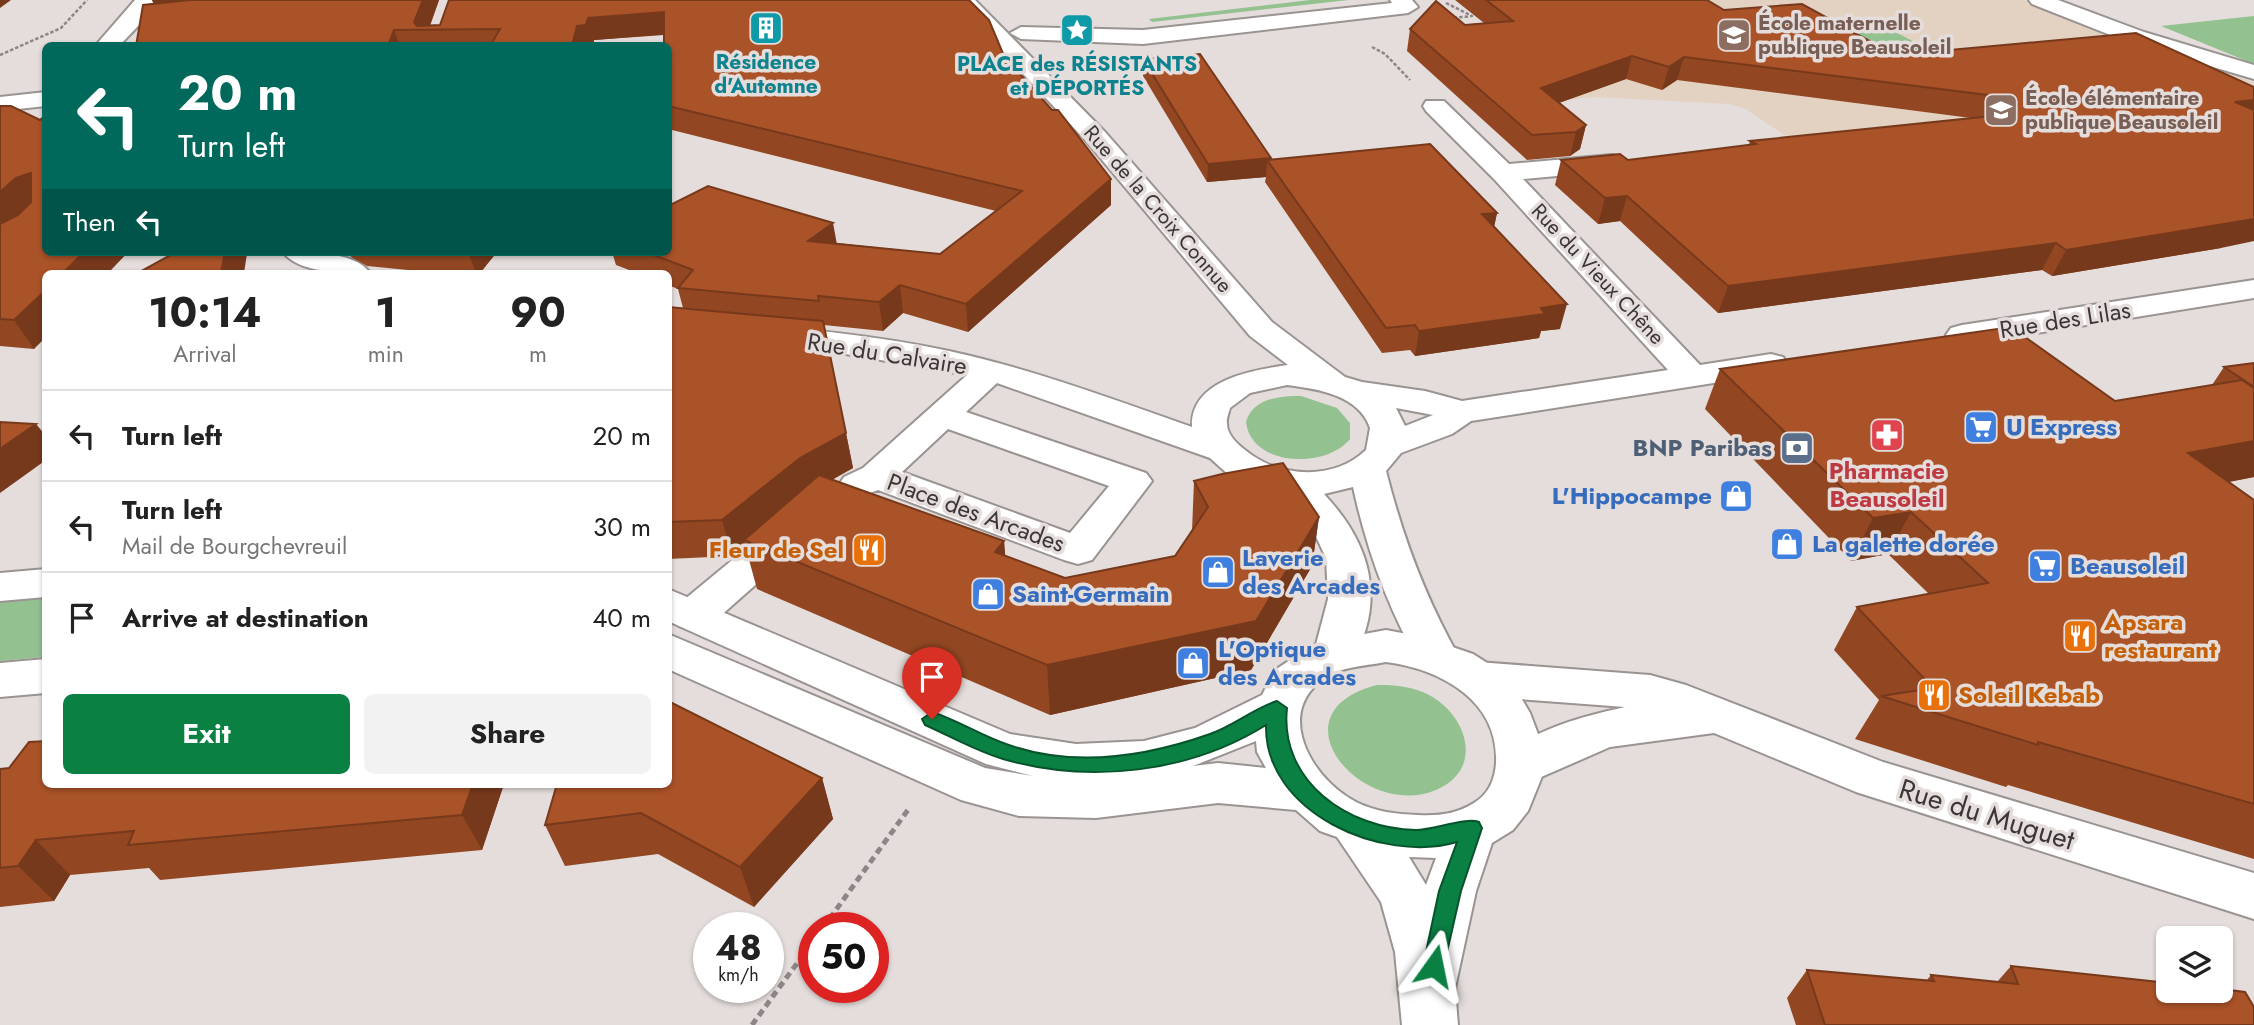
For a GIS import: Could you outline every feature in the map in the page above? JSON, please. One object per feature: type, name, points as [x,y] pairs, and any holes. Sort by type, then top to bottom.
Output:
[{"type":"street","points":[[110,42],[132,20],[145,0]]},
{"type":"street","name":"Rue de la Croix Connue","points":[[964,0],[1011,35],[1261,329],[1372,403],[1383,417],[1388,431],[1377,457],[1408,602],[1417,626],[1437,657]]},
{"type":"street","points":[[1011,35],[1143,37],[1408,7],[1399,0]]},
{"type":"street","points":[[2039,0],[2136,37],[2254,72]]},
{"type":"street","points":[[132,20],[212,12]]},
{"type":"street","points":[[1011,35],[1127,15]]},
{"type":"street","points":[[0,104],[42,99]]},
{"type":"street","name":"Rue du Vieux Chêne","points":[[1435,106],[1503,173],[1692,376]]},
{"type":"street","name":"Rue du Vieux Chêne","points":[[1503,173],[1641,161]]},
{"type":"street","points":[[309,256],[347,270]]},
{"type":"street","name":"Rue des Lilas","points":[[1936,339],[2254,289]]},
{"type":"street","name":"Rue du Calvaire","points":[[672,327],[903,352],[991,371],[1218,449]]},
{"type":"street","points":[[1246,382],[1255,364],[1261,329]]},
{"type":"street","points":[[1461,412],[1425,401],[1287,375],[1246,382],[1216,402],[1208,417],[1209,433],[1218,449],[1235,464],[1259,476],[1288,482],[1317,483],[1345,478],[1377,457],[1461,412],[1800,360]]},
{"type":"street","points":[[677,623],[818,508],[876,476],[991,371]]},
{"type":"street","name":"Rue du Calvaire","points":[[1101,407],[1147,409],[1216,402]]},
{"type":"street","name":"Place des Arcades","points":[[876,476],[1078,550],[1133,481],[940,415]]},
{"type":"street","points":[[1288,482],[1328,521],[1347,559],[1352,592],[1336,652]]},
{"type":"street","points":[[0,587],[42,583]]},
{"type":"street","points":[[677,623],[1003,751],[1043,761],[1089,765],[1130,763],[1176,754],[1239,732],[1277,708]]},
{"type":"street","points":[[677,623],[937,769],[978,786],[1019,796],[1096,798],[1219,783],[1303,791]]},
{"type":"street","points":[[1385,646],[1437,657],[1478,679],[1498,697],[1513,719],[1521,743],[1522,766],[1518,786],[1507,803],[1492,817],[1472,828],[1446,836],[1416,839],[1385,835],[1356,826],[1327,810],[1303,791],[1288,771],[1279,750],[1275,728],[1277,708],[1285,690],[1298,674],[1315,661],[1336,652],[1385,646]]},
{"type":"street","points":[[0,680],[42,677]]},
{"type":"street","name":"Rue du Muguet","points":[[1478,679],[1650,692],[1686,702],[1873,778],[2254,896]]},
{"type":"street","name":"Rue du Muguet","points":[[1522,766],[1550,748],[1630,722],[1725,719]]},
{"type":"street","points":[[1356,826],[1400,885],[1411,915],[1430,1007]]},
{"type":"street","points":[[1430,1007],[1450,891],[1472,828]]},
{"type":"path","points":[[0,55],[61,28],[87,0]]},
{"type":"path","points":[[834,912],[937,769]]},
{"type":"path","points":[[752,1025],[798,962]]},
{"type":"shaded area","name":"École élémentaire publique Beausoleil","points":[[1575,0],[2024,0],[2134,44],[2254,82],[2254,148],[1908,217],[1744,108],[1729,104],[1595,97],[1556,101]]},
{"type":"green space","points":[[1310,0],[1349,0],[1152,22],[1149,19]]},
{"type":"green space","points":[[2254,16],[2254,64],[2161,26]]},
{"type":"green space","points":[[1888,28],[1952,62],[1911,66],[1849,32]]},
{"type":"green space","points":[[1301,396],[1337,408],[1350,423],[1350,439],[1339,449],[1308,459],[1291,459],[1261,448],[1251,437],[1246,422],[1250,414],[1268,400]]},
{"type":"green space","points":[[42,598],[42,657],[0,661],[0,602]]},
{"type":"green space","points":[[1377,685],[1423,692],[1453,715],[1461,728],[1465,756],[1461,769],[1451,781],[1436,790],[1408,796],[1381,791],[1357,778],[1339,760],[1329,739],[1330,718],[1346,699]]},
{"type":"building","points":[[190,0],[423,0],[414,22],[417,26],[440,25],[449,0],[969,0],[989,20],[1004,56],[1052,110],[1058,110],[1111,179],[966,304],[900,285],[879,302],[818,296],[819,301],[678,288],[693,270],[656,256],[672,256],[672,204],[708,186],[833,223],[808,241],[940,254],[1022,191],[672,107],[672,42],[664,42],[664,12],[588,18],[586,25],[577,26],[573,42],[492,42],[500,29],[394,30],[390,42],[137,42],[143,5]]},
{"type":"building","points":[[1486,0],[1707,0],[1724,10],[1802,4],[1895,55],[2136,33],[2254,87],[2254,100],[2235,102],[2254,110],[2254,219],[2066,250],[2056,243],[1728,286],[1627,196],[1605,198],[1561,160],[1620,154],[1628,160],[1756,144],[1750,141],[2011,114],[2011,98],[1684,57],[1669,67],[1632,56],[1541,88],[1586,125],[1576,132],[1532,135],[1410,29],[1436,1],[1465,25],[1513,21]]},
{"type":"building","points":[[1200,54],[1271,158],[1208,164],[1143,59]]},
{"type":"building","points":[[0,106],[11,106],[40,120],[42,118],[42,256],[80,256],[66,270],[42,270],[42,294],[14,320],[0,319],[0,224],[18,215],[31,202],[31,173],[16,178],[0,192]]},
{"type":"building","points":[[1430,144],[1497,213],[1482,214],[1567,304],[1541,308],[1545,314],[1419,331],[1415,325],[1386,328],[1267,160]]},
{"type":"building","points":[[169,256],[224,256],[222,270],[143,270]]},
{"type":"building","points":[[672,307],[823,321],[846,433],[800,458],[722,520],[672,522]]},
{"type":"building","points":[[2011,327],[2115,401],[2242,380],[2254,388],[2254,441],[2188,453],[2254,500],[2254,804],[2038,742],[2038,745],[1881,696],[1933,688],[1857,607],[1988,583],[1911,512],[1873,518],[1720,369]]},
{"type":"building","points":[[2254,363],[2254,387],[2224,367]]},
{"type":"building","points":[[0,422],[36,424],[0,449]]},
{"type":"building","points":[[1283,463],[1319,517],[1256,621],[1047,665],[744,540],[819,475],[1004,541],[995,552],[1065,578],[1175,556],[1208,507],[1194,481]]},
{"type":"building","points":[[672,703],[822,778],[740,867],[641,813],[545,825],[556,788],[672,788]]},
{"type":"building","points":[[42,741],[42,788],[472,788],[462,815],[128,845],[134,831],[36,840],[18,866],[0,868],[0,769],[9,768],[29,742]]},
{"type":"building","points":[[2011,966],[2156,982],[2156,1003],[2233,1003],[2233,990],[2245,992],[2254,1007],[2254,1025],[1825,1025],[1807,970],[1934,981],[1931,975],[2018,984]]},
{"type":"place","name":"Résidence d'Automne","points":[[766,28]]},
{"type":"place","name":"PLACE des RÉSISTANTS et DÉPORTÉS","points":[[1077,30]]},
{"type":"place","name":"École maternelle publique Beausoleil","points":[[1734,35]]},
{"type":"place","name":"École élémentaire publique Beausoleil","points":[[2001,110]]},
{"type":"place","name":"U Express","points":[[1981,427]]},
{"type":"place","name":"Pharmacie Beausoleil","points":[[1887,435]]},
{"type":"place","name":"BNP Paribas","points":[[1797,448]]},
{"type":"place","name":"L'Hippocampe","points":[[1736,496]]},
{"type":"place","name":"La galette dorée","points":[[1787,544]]},
{"type":"place","name":"Fleur de Sel","points":[[869,550]]},
{"type":"place","name":"Beausoleil","points":[[2045,566]]},
{"type":"place","name":"Laverie des Arcades","points":[[1218,572]]},
{"type":"place","name":"Saint-Germain","points":[[988,594]]},
{"type":"place","name":"Apsara restaurant","points":[[2080,636]]},
{"type":"place","name":"L'Optique des Arcades","points":[[1193,663]]},
{"type":"place","name":"Soleil Kebab","points":[[1934,695]]},
{"type":"route","points":[[932,719],[1003,751],[1043,761],[1089,765],[1130,763],[1176,754],[1239,732],[1277,708],[1275,728],[1279,750],[1288,771],[1303,791],[1327,810],[1356,826],[1385,835],[1416,839],[1446,836],[1472,828],[1450,891],[1434,966]]}]
